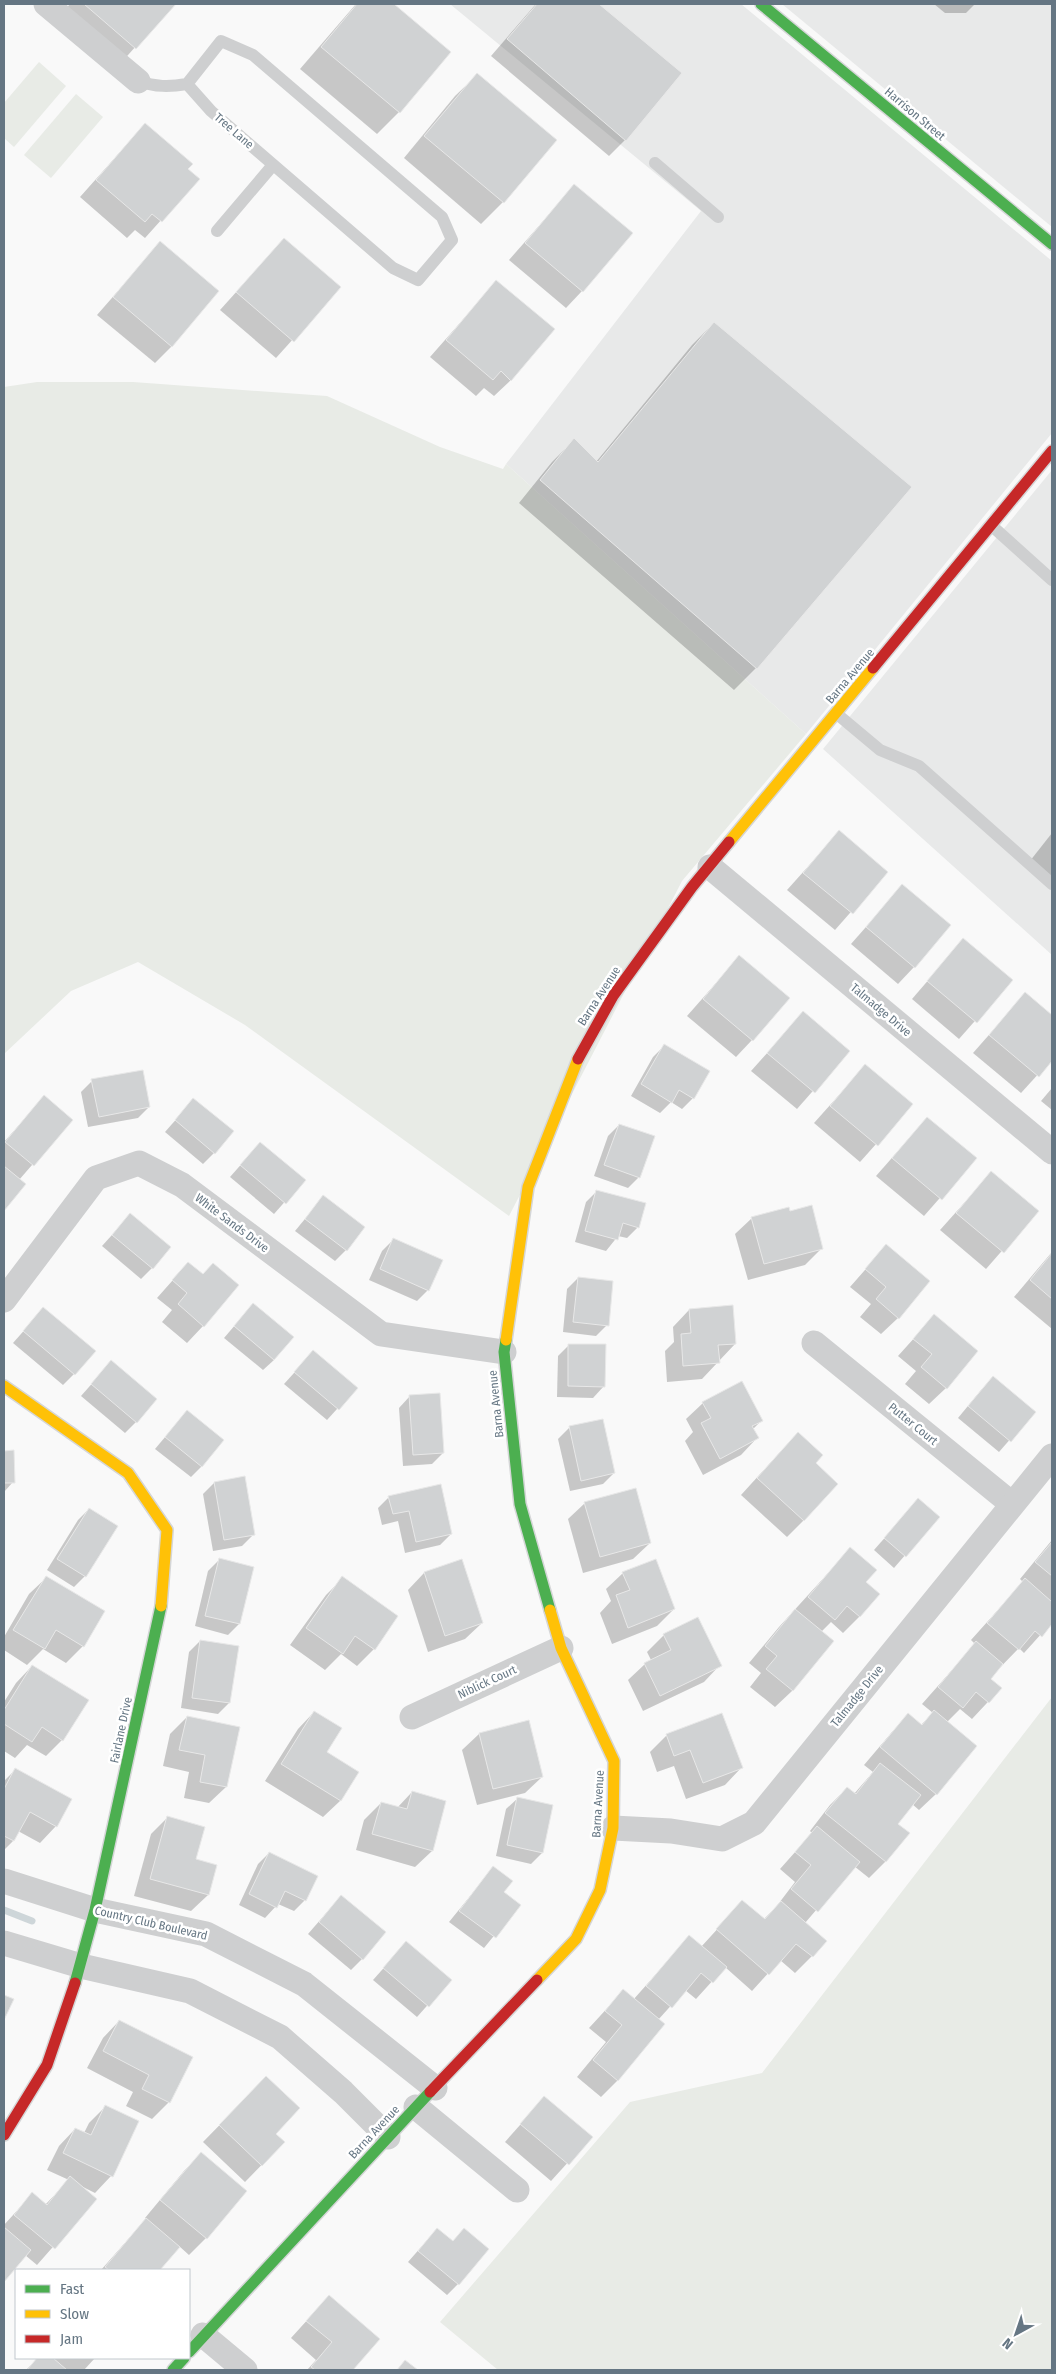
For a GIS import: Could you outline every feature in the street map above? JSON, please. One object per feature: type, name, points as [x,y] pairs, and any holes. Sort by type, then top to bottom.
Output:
[{"type":"street","points":[[46,4],[138,81]]},
{"type":"street","name":"Harrison Street","points":[[761,4],[1052,244]]},
{"type":"street","name":"Barna Avenue","points":[[196,2343],[576,1939],[600,1890],[613,1828],[614,1761],[561,1648],[520,1504],[504,1352],[528,1187],[581,1050],[613,996],[692,887],[837,714],[1052,451]]},
{"type":"street","name":"Talmadge Drive","points":[[710,866],[1052,1152]]},
{"type":"street","name":"White Sands Drive","points":[[4,1300],[96,1178],[139,1163],[182,1185],[381,1334],[504,1352]]},
{"type":"street","name":"Putter Court","points":[[814,1343],[1012,1504]]},
{"type":"street","name":"Fairlane Drive","points":[[4,1386],[128,1473],[167,1530],[161,1606],[95,1910],[81,1966],[47,2065],[4,2135]]},
{"type":"street","name":"Talmadge Drive","points":[[613,1828],[671,1831],[722,1839],[754,1823],[1052,1456]]},
{"type":"street","name":"Niblick Court","points":[[412,1717],[561,1648]]},
{"type":"street","name":"Country Club Boulevard","points":[[4,1881],[95,1910],[206,1934],[304,1984],[435,2088]]},
{"type":"street","points":[[4,1943],[81,1966],[190,1991],[280,2037],[343,2092],[388,2137]]},
{"type":"street","points":[[416,2107],[516,2190]]},
{"type":"street","points":[[196,2343],[245,2370]]},
{"type":"street","points":[[174,2370],[183,2359]]},
{"type":"lane","name":"Tree Lane","points":[[221,41],[253,54],[442,217],[452,240],[418,280],[393,268],[211,111],[187,84],[221,41]]},
{"type":"lane","points":[[138,81],[153,86],[167,87],[187,84]]},
{"type":"lane","points":[[655,163],[718,217]]},
{"type":"lane","points":[[217,231],[273,165]]},
{"type":"lane","points":[[992,526],[1052,580]]},
{"type":"lane","points":[[837,714],[880,750],[919,766],[1052,884]]},
{"type":"shaded area","points":[[450,4],[741,4],[1052,261],[1052,433],[806,734],[506,464],[701,211]]},
{"type":"shaded area","points":[[782,4],[1052,4],[1052,227]]},
{"type":"shaded area","points":[[39,62],[66,86],[14,147],[4,138],[4,103]]},
{"type":"shaded area","points":[[76,94],[103,117],[51,178],[24,155]]},
{"type":"shaded area","points":[[37,382],[133,382],[327,396],[440,447],[503,469],[506,464],[806,734],[682,881],[509,1216],[245,1025],[138,962],[71,991],[4,1054],[4,387]]},
{"type":"shaded area","points":[[1052,470],[1052,955],[823,749]]},
{"type":"shaded area","points":[[1052,1697],[1052,2370],[498,2370],[440,2322],[630,2102],[762,2073]]},
{"type":"building","points":[[84,4],[176,4],[136,49]]},
{"type":"building","points":[[357,4],[394,4],[451,52],[400,113],[321,47]]},
{"type":"building","points":[[537,4],[599,4],[682,73],[626,141],[507,39]]},
{"type":"building","points":[[477,73],[557,140],[504,203],[424,136]]},
{"type":"building","points":[[145,123],[193,164],[188,169],[200,179],[162,222],[152,214],[145,222],[96,180]]},
{"type":"building","points":[[574,184],[633,233],[583,292],[525,243]]},
{"type":"building","points":[[284,238],[341,287],[294,342],[236,292]]},
{"type":"building","points":[[160,241],[219,291],[172,347],[113,297]]},
{"type":"building","points":[[496,280],[555,329],[511,381],[501,371],[493,380],[446,340]]},
{"type":"building","points":[[714,322],[912,487],[757,669],[540,480],[574,438],[598,462]]},
{"type":"building","points":[[839,830],[888,872],[853,914],[803,873]]},
{"type":"building","points":[[902,884],[951,925],[915,968],[866,927]]},
{"type":"building","points":[[963,938],[1013,980],[977,1023],[927,981]]},
{"type":"building","points":[[739,955],[790,998],[753,1041],[703,999]]},
{"type":"building","points":[[1025,992],[1052,1015],[1052,1061],[1039,1077],[989,1035]]},
{"type":"building","points":[[803,1011],[850,1051],[815,1093],[767,1053]]},
{"type":"building","points":[[664,1044],[710,1071],[694,1099],[679,1090],[672,1103],[641,1084]]},
{"type":"building","points":[[865,1064],[913,1104],[878,1146],[830,1106]]},
{"type":"building","points":[[143,1070],[150,1107],[99,1117],[91,1079]]},
{"type":"building","points":[[44,1095],[73,1120],[34,1166],[5,1142]]},
{"type":"building","points":[[193,1098],[234,1131],[215,1154],[175,1120]]},
{"type":"building","points":[[927,1117],[977,1158],[942,1200],[892,1158]]},
{"type":"building","points":[[619,1124],[655,1136],[640,1178],[604,1165]]},
{"type":"building","points":[[260,1142],[306,1180],[286,1204],[240,1165]]},
{"type":"building","points":[[4,1166],[26,1184],[4,1211]]},
{"type":"building","points":[[991,1171],[1039,1211],[1004,1253],[956,1213]]},
{"type":"building","points":[[596,1190],[646,1203],[639,1228],[623,1223],[618,1240],[585,1231]]},
{"type":"building","points":[[323,1195],[365,1227],[347,1251],[305,1219]]},
{"type":"building","points":[[812,1205],[823,1249],[764,1264],[751,1217],[789,1207],[790,1211]]},
{"type":"building","points":[[130,1213],[171,1247],[153,1269],[112,1235]]},
{"type":"building","points":[[393,1238],[443,1260],[429,1291],[380,1269]]},
{"type":"building","points":[[886,1244],[930,1281],[899,1319],[876,1299],[886,1287],[865,1269]]},
{"type":"building","points":[[1052,1253],[1052,1299],[1030,1280]]},
{"type":"building","points":[[188,1262],[203,1274],[213,1263],[239,1285],[204,1327],[178,1304],[187,1293],[172,1280]]},
{"type":"building","points":[[578,1277],[613,1281],[609,1326],[573,1322]]},
{"type":"building","points":[[253,1303],[294,1337],[274,1360],[234,1326]]},
{"type":"building","points":[[733,1305],[736,1344],[718,1345],[720,1363],[683,1366],[681,1334],[691,1333],[689,1309]]},
{"type":"building","points":[[43,1307],[96,1351],[75,1375],[23,1331]]},
{"type":"building","points":[[934,1314],[978,1351],[947,1389],[921,1367],[932,1354],[913,1339]]},
{"type":"building","points":[[568,1344],[606,1344],[605,1387],[568,1386]]},
{"type":"building","points":[[313,1350],[358,1388],[339,1410],[294,1372]]},
{"type":"building","points":[[111,1360],[157,1399],[137,1423],[91,1384]]},
{"type":"building","points":[[993,1376],[1036,1412],[1011,1442],[968,1406]]},
{"type":"building","points":[[742,1381],[763,1421],[752,1426],[759,1438],[720,1459],[701,1423],[711,1418],[702,1402]]},
{"type":"building","points":[[440,1393],[444,1453],[413,1455],[409,1395]]},
{"type":"building","points":[[187,1410],[224,1440],[202,1467],[165,1437]]},
{"type":"building","points":[[603,1419],[615,1473],[581,1481],[569,1426]]},
{"type":"building","points":[[798,1432],[823,1455],[816,1463],[838,1484],[804,1521],[757,1478]]},
{"type":"building","points":[[14,1450],[15,1483],[4,1483],[4,1451]]},
{"type":"building","points":[[245,1476],[255,1535],[224,1540],[214,1482]]},
{"type":"building","points":[[441,1484],[452,1534],[416,1542],[409,1511],[393,1514],[388,1496]]},
{"type":"building","points":[[636,1488],[651,1543],[600,1557],[584,1502]]},
{"type":"building","points":[[918,1498],[940,1517],[906,1557],[884,1538]]},
{"type":"building","points":[[89,1508],[118,1526],[86,1577],[57,1559]]},
{"type":"building","points":[[1052,1542],[1052,1576],[1035,1562]]},
{"type":"building","points":[[850,1547],[877,1570],[866,1582],[880,1594],[860,1617],[847,1606],[835,1620],[808,1597]]},
{"type":"building","points":[[219,1558],[254,1567],[240,1624],[205,1616]]},
{"type":"building","points":[[462,1559],[483,1623],[445,1636],[424,1572]]},
{"type":"building","points":[[656,1559],[675,1609],[628,1628],[616,1595],[630,1590],[622,1572]]},
{"type":"building","points":[[46,1576],[105,1611],[84,1647],[56,1630],[45,1649],[13,1630]]},
{"type":"building","points":[[342,1576],[398,1616],[375,1650],[355,1636],[343,1654],[306,1628]]},
{"type":"building","points":[[1025,1578],[1052,1602],[1052,1624],[1042,1637],[1035,1631],[1019,1650],[987,1623]]},
{"type":"building","points":[[795,1609],[834,1641],[793,1691],[766,1669],[777,1656],[765,1646]]},
{"type":"building","points":[[698,1617],[722,1666],[660,1696],[644,1663],[671,1650],[663,1634]]},
{"type":"building","points":[[200,1640],[239,1646],[230,1703],[192,1698]]},
{"type":"building","points":[[976,1641],[1003,1664],[991,1679],[1002,1688],[989,1703],[976,1692],[963,1708],[938,1687]]},
{"type":"building","points":[[32,1665],[89,1700],[63,1741],[42,1727],[32,1742],[4,1724],[4,1710]]},
{"type":"building","points":[[934,1710],[977,1746],[937,1795],[880,1747],[908,1713],[922,1725]]},
{"type":"building","points":[[314,1711],[342,1728],[327,1752],[359,1772],[341,1801],[281,1764]]},
{"type":"building","points":[[722,1713],[743,1768],[703,1783],[690,1750],[674,1756],[666,1734]]},
{"type":"building","points":[[187,1716],[240,1727],[227,1787],[200,1782],[205,1755],[179,1750]]},
{"type":"building","points":[[529,1720],[543,1777],[493,1789],[479,1733]]},
{"type":"building","points":[[880,1763],[921,1795],[898,1824],[910,1833],[886,1862],[825,1813],[847,1787],[856,1794]]},
{"type":"building","points":[[15,1768],[72,1799],[57,1827],[30,1812],[14,1841],[4,1836],[4,1789]]},
{"type":"building","points":[[412,1791],[446,1801],[433,1851],[372,1834],[381,1802],[407,1809]]},
{"type":"building","points":[[517,1797],[553,1805],[543,1853],[507,1845]]},
{"type":"building","points":[[167,1816],[205,1827],[196,1859],[217,1865],[209,1895],[150,1879]]},
{"type":"building","points":[[817,1826],[860,1862],[818,1912],[791,1889],[811,1865],[795,1852]]},
{"type":"building","points":[[269,1852],[318,1876],[306,1901],[285,1891],[277,1908],[249,1894]]},
{"type":"building","points":[[493,1866],[513,1881],[504,1892],[521,1905],[496,1938],[459,1911]]},
{"type":"building","points":[[341,1895],[386,1932],[363,1960],[319,1922]]},
{"type":"building","points":[[742,1900],[765,1919],[781,1901],[827,1941],[813,1957],[796,1944],[769,1975],[716,1929]]},
{"type":"building","points":[[689,1935],[727,1967],[713,1983],[701,1973],[672,2008],[646,1986]]},
{"type":"building","points":[[406,1941],[452,1980],[429,2007],[383,1968]]},
{"type":"building","points":[[623,1989],[665,2024],[618,2081],[593,2060],[622,2025],[605,2011]]},
{"type":"building","points":[[4,1995],[14,1999],[4,2020]]},
{"type":"building","points":[[119,2020],[193,2057],[170,2103],[142,2089],[149,2075],[103,2051]]},
{"type":"building","points":[[266,2076],[300,2108],[276,2134],[285,2142],[262,2166],[219,2125]]},
{"type":"building","points":[[544,2096],[593,2137],[569,2165],[520,2124]]},
{"type":"building","points":[[105,2105],[139,2121],[113,2177],[63,2153],[75,2128],[91,2135]]},
{"type":"building","points":[[201,2152],[247,2191],[207,2239],[160,2200]]},
{"type":"building","points":[[70,2176],[97,2199],[55,2249],[14,2215],[32,2192],[47,2205]]},
{"type":"building","points":[[146,2218],[180,2247],[161,2269],[108,2269],[105,2267]]},
{"type":"building","points":[[4,2227],[31,2250],[4,2282]]},
{"type":"building","points":[[437,2228],[453,2241],[464,2228],[489,2249],[459,2285],[418,2251]]},
{"type":"building","points":[[329,2295],[380,2339],[353,2370],[315,2370],[311,2367],[332,2342],[306,2321]]},
{"type":"building","points":[[36,2359],[54,2359],[67,2370],[27,2370]]},
{"type":"building","points":[[405,2360],[418,2370],[397,2370]]},
{"type":"waterway","points":[[4,1910],[32,1921]]},
{"type":"traffic: fast","points":[[761,4],[1052,244]]},
{"type":"traffic: fast","points":[[506,1340],[504,1352],[520,1504],[550,1610]]},
{"type":"traffic: fast","points":[[75,1983],[95,1910],[161,1606]]},
{"type":"traffic: fast","points":[[190,2351],[430,2092]]},
{"type":"traffic: fast","points":[[173,2370],[183,2359]]},
{"type":"traffic: slow","points":[[729,842],[873,668]]},
{"type":"traffic: slow","points":[[506,1340],[528,1187],[578,1059]]},
{"type":"traffic: slow","points":[[4,1386],[128,1473],[167,1530],[161,1606]]},
{"type":"traffic: slow","points":[[537,1980],[576,1939],[600,1890],[613,1828],[614,1761],[561,1648],[550,1610]]},
{"type":"traffic: jam","points":[[873,668],[1052,451]]},
{"type":"traffic: jam","points":[[578,1059],[613,996],[692,887],[729,842]]},
{"type":"traffic: jam","points":[[430,2092],[537,1980]]},
{"type":"traffic: jam","points":[[4,2135],[47,2065],[75,1983]]}]
